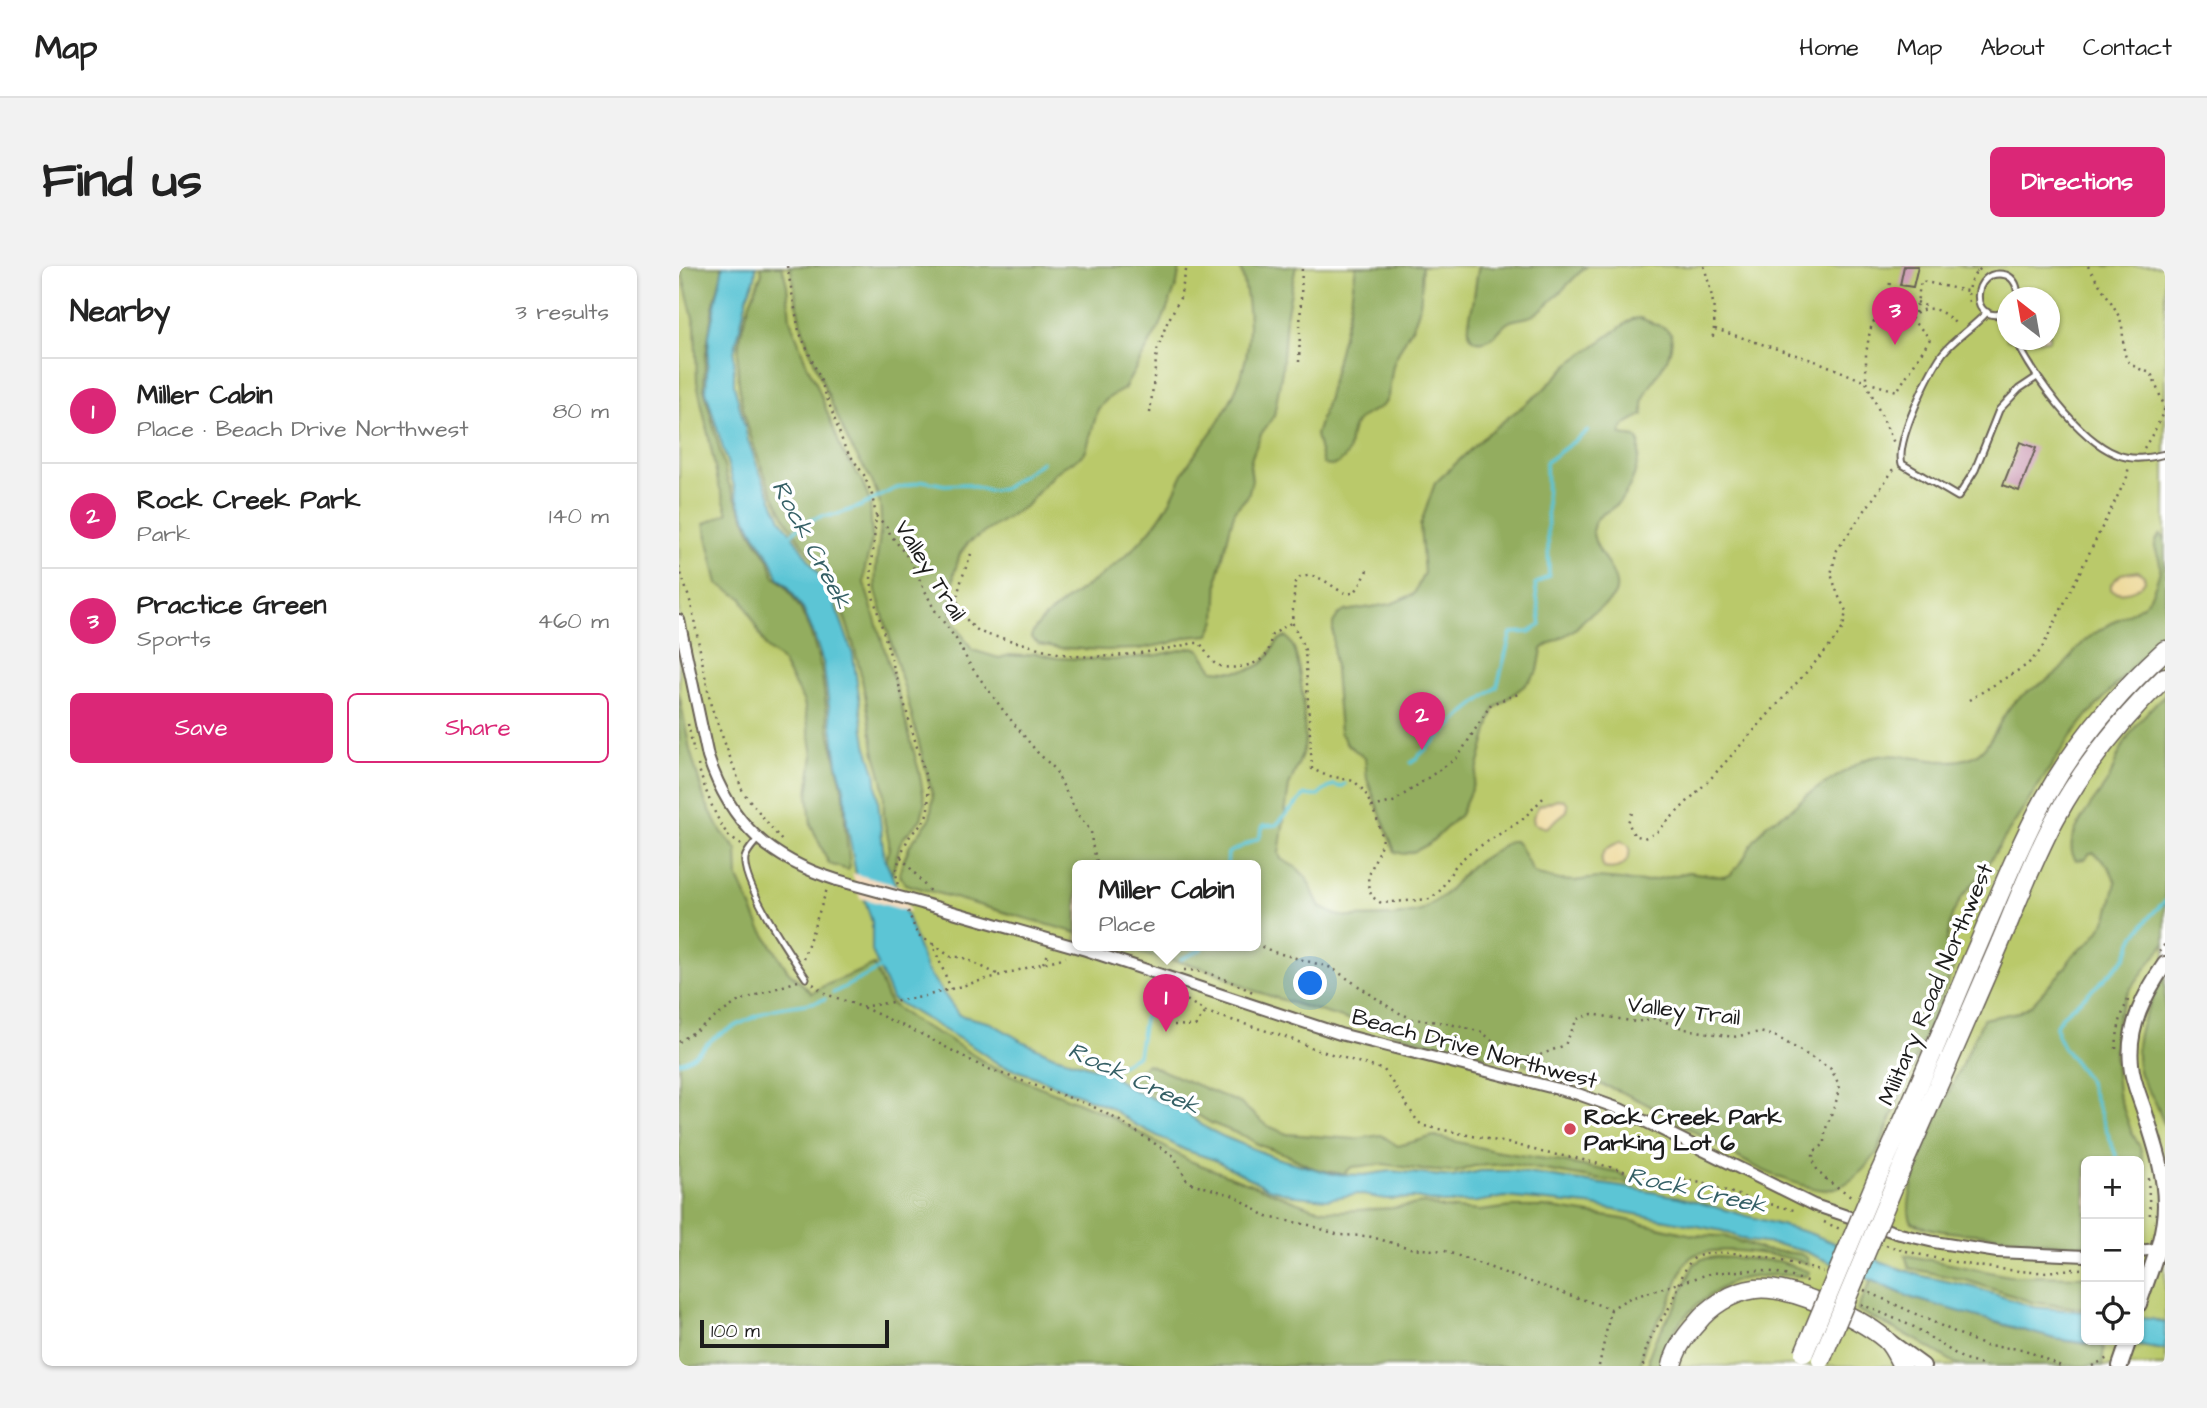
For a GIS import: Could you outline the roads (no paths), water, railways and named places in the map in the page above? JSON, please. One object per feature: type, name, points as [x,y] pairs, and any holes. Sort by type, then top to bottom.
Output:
[{"type":"main road","name":"Military Road Northwest","points":[[1810,1361],[1878,1176],[1914,1098],[2010,870],[2045,797],[2103,715],[2165,650]]},
{"type":"main road","name":"Military Road Northwest","points":[[1810,1361],[1895,1183],[2054,819],[2106,744],[2165,677]]},
{"type":"main road","points":[[1672,1366],[1678,1349],[1688,1334],[1711,1308],[1730,1297],[1753,1289],[1774,1289],[1793,1294],[1852,1318],[1885,1339],[1902,1366]]},
{"type":"main road","points":[[1684,1366],[1688,1334]]},
{"type":"street","name":"Beach Drive Northwest","points":[[679,620],[715,779],[739,820],[757,839],[777,854],[833,883],[928,904],[1072,946]]},
{"type":"street","name":"Beach Drive Northwest","points":[[1089,951],[1340,1034],[1536,1082],[1610,1105],[1814,1205],[1900,1234],[1956,1246],[2018,1254],[2081,1256]]},
{"type":"street","points":[[2144,1291],[2161,1248],[2164,1183],[2157,1149],[2133,1079],[2130,1051],[2137,1016],[2165,964]]},
{"type":"street","points":[[1885,1339],[1923,1366]]},
{"type":"lane","points":[[1997,314],[1987,312],[1980,305],[1977,295],[1979,286],[1985,278],[1993,274],[2003,274],[2012,278],[2017,287]]},
{"type":"lane","points":[[1987,312],[1957,338],[1925,382],[1902,444],[1899,455],[1902,464],[1958,497],[1975,470],[1999,410],[2019,389],[2037,377]]},
{"type":"lane","points":[[2022,350],[2037,377],[2060,406],[2115,454],[2130,458],[2165,454]]},
{"type":"lane","points":[[757,839],[745,857],[747,869],[762,909],[806,978]]},
{"type":"water","points":[[723,266],[756,266],[734,353],[734,384],[748,440],[781,519],[818,573],[843,626],[853,655],[866,744],[875,772],[884,857],[926,969],[959,1015],[991,1023],[1052,1055],[1105,1071],[1130,1088],[1186,1113],[1206,1128],[1276,1158],[1333,1174],[1364,1175],[1391,1171],[1452,1177],[1481,1171],[1512,1171],[1679,1197],[1809,1233],[1922,1276],[1973,1287],[2033,1307],[2081,1312],[2081,1343],[2055,1339],[1912,1298],[1804,1251],[1748,1241],[1723,1231],[1589,1205],[1505,1197],[1476,1202],[1442,1203],[1415,1198],[1385,1199],[1357,1194],[1327,1199],[1296,1196],[1268,1188],[1215,1160],[1185,1150],[1136,1125],[1109,1107],[1000,1065],[892,999],[872,951],[872,922],[856,874],[823,663],[803,609],[787,585],[778,577],[771,559],[740,506],[706,391],[709,335]]},
{"type":"water","points":[[2144,1318],[2165,1323],[2165,1350],[2133,1345],[2144,1345]]},
{"type":"waterway","points":[[1411,763],[1497,687],[1511,633],[1529,632],[1541,625],[1535,584],[1549,576],[1546,462],[1588,431]]},
{"type":"waterway","name":"Rock Creek","points":[[790,536],[803,523],[861,506],[894,489],[924,481],[945,485],[965,484],[989,491],[1003,489],[1042,462]]},
{"type":"waterway","points":[[1227,860],[1228,853],[1259,838],[1263,826],[1276,825],[1305,795],[1316,796],[1333,785],[1341,787],[1345,784]]},
{"type":"waterway","points":[[2116,1156],[2088,1080],[2063,1047],[2056,1025],[2062,1016],[2125,958],[2135,936],[2165,901]]},
{"type":"waterway","points":[[1181,959],[1198,951]]},
{"type":"waterway","points":[[833,993],[879,969],[884,969]]},
{"type":"waterway","name":"Rock Creek","points":[[1106,1074],[1138,1055],[1144,1019],[1162,992]]},
{"type":"waterway","points":[[679,1062],[720,1034],[765,1012],[825,999]]},
{"type":"place","name":"Practice Green","points":[[1895,345]]},
{"type":"place","name":"Rock Creek Park","points":[[1422,750]]},
{"type":"place","name":"Miller Cabin","points":[[1166,1032]]},
{"type":"place","name":"Rock Creek Park Parking Lot 6","points":[[1570,1129]]}]
